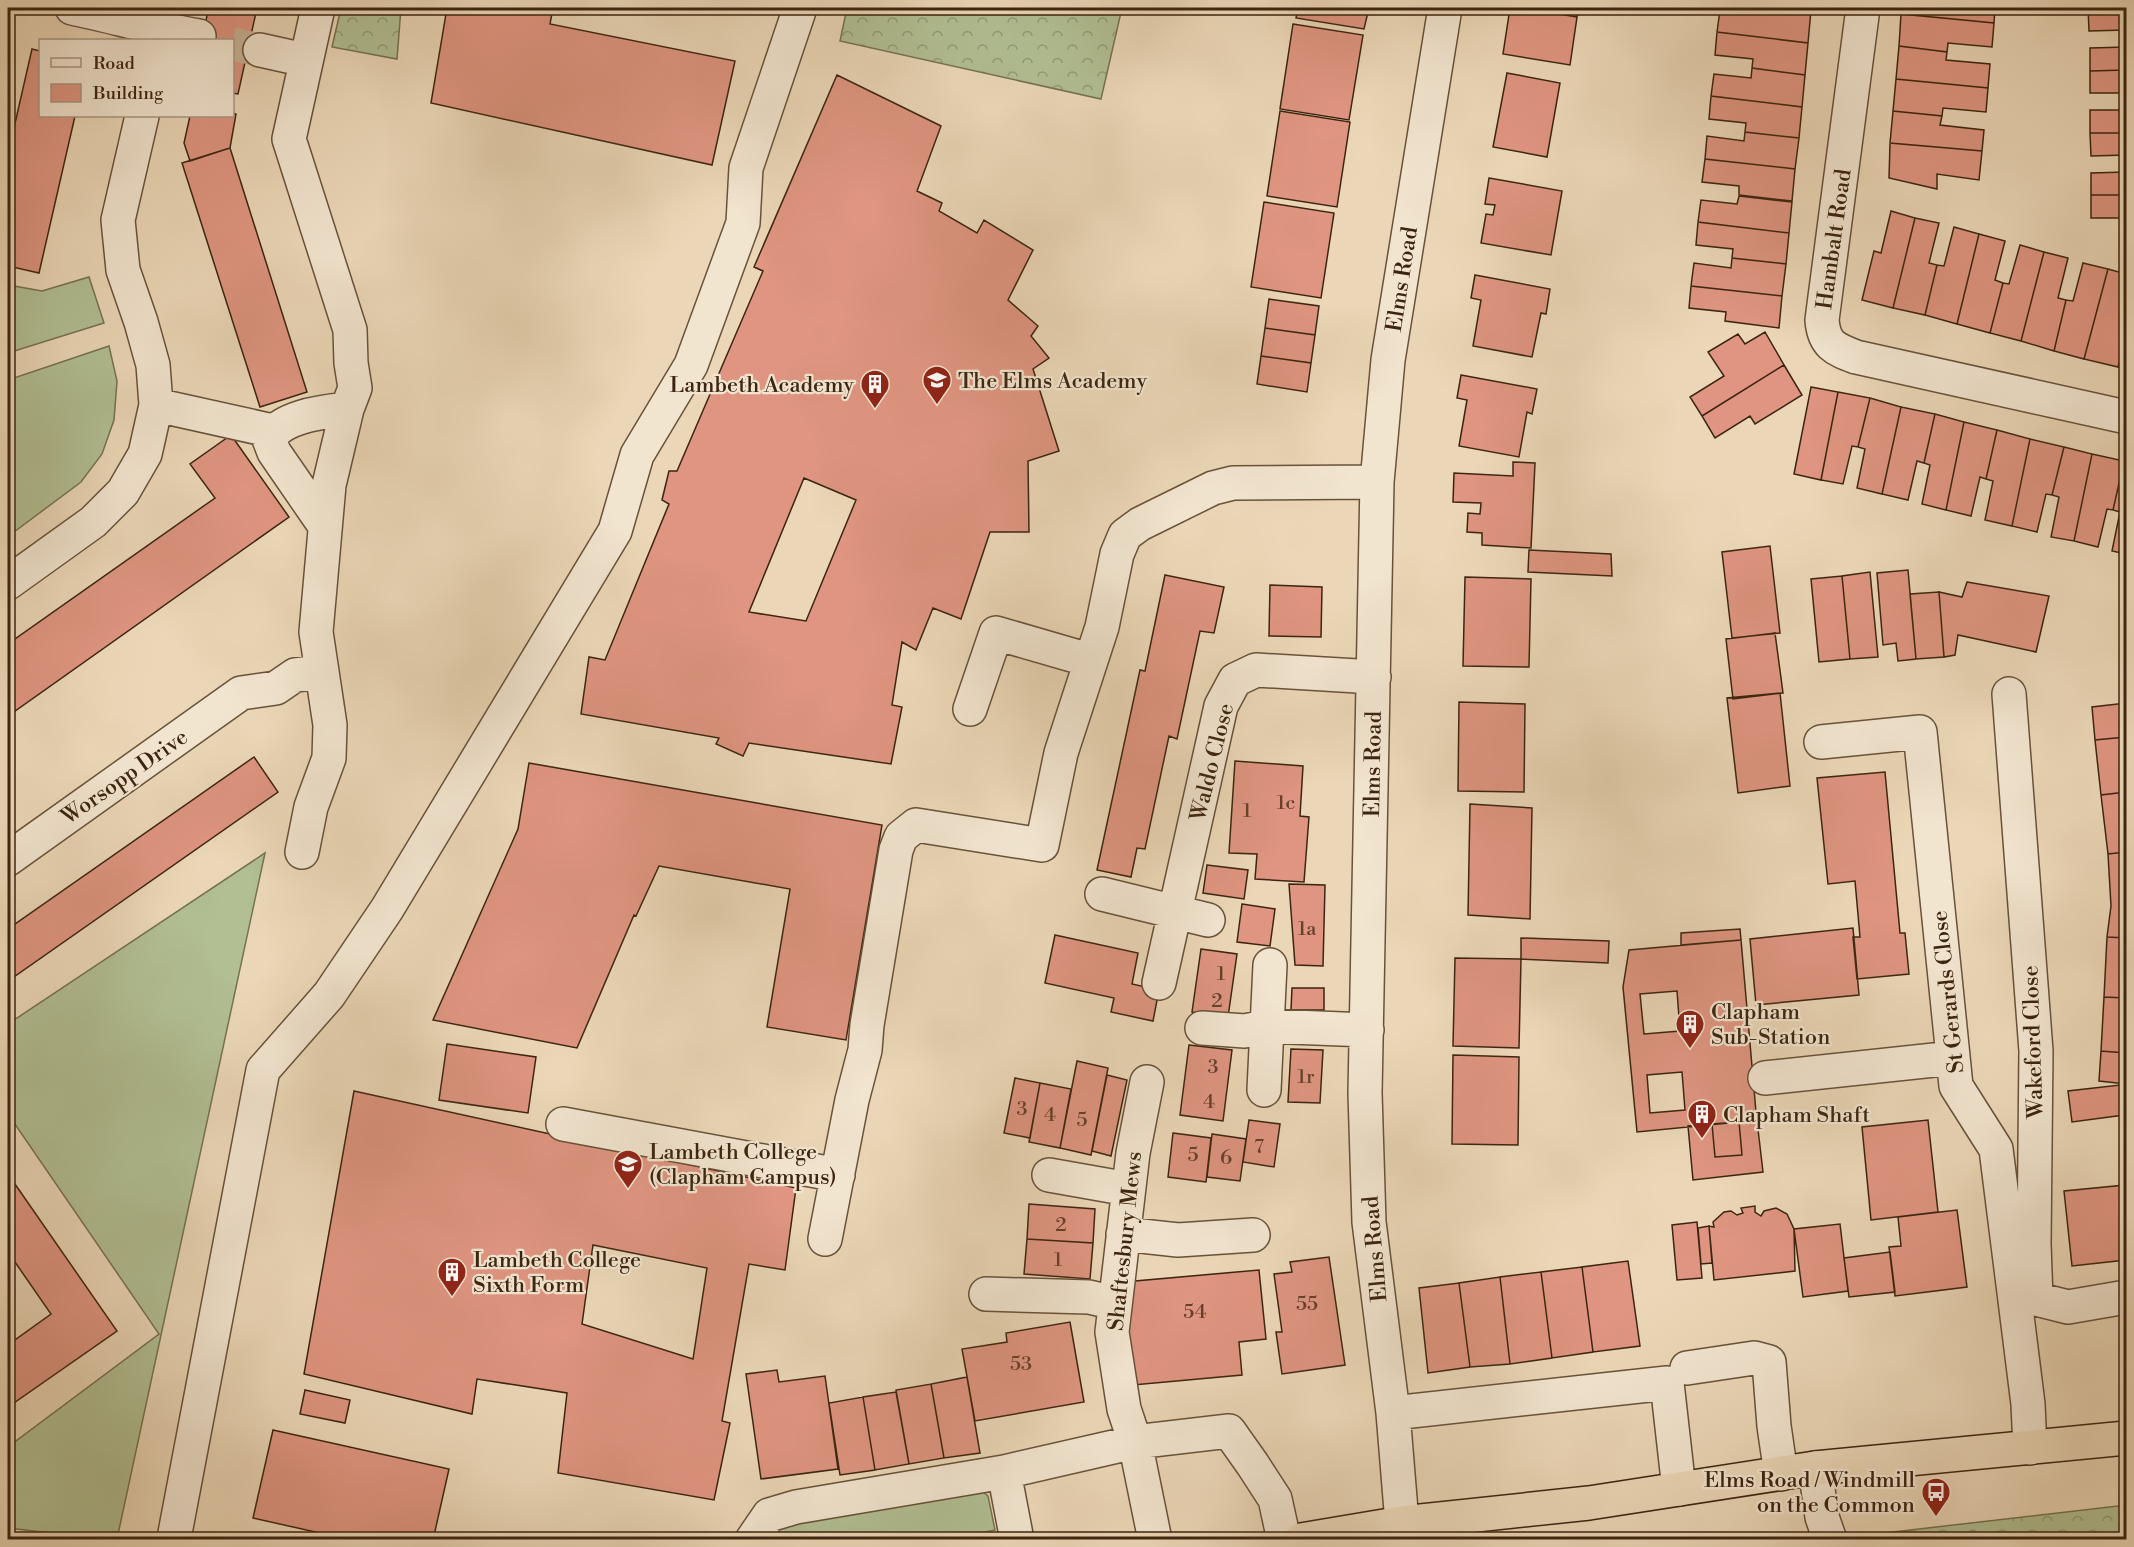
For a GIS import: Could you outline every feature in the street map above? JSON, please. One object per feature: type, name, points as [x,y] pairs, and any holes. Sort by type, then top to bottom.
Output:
[{"type":"highway","points":[[1301,1539],[1402,1523],[1589,1503],[1815,1468],[2127,1438]]},
{"type":"street","points":[[72,8],[164,26],[199,36]]},
{"type":"street","points":[[302,852],[311,807],[329,758],[330,725],[316,632],[329,485],[347,409],[355,388],[351,363],[350,330],[289,139],[318,8]]},
{"type":"street","points":[[176,1539],[177,1522],[263,1070],[329,995],[387,909],[615,531],[637,455],[691,364],[743,223],[746,168],[800,8]]},
{"type":"street","name":"Elms Road","points":[[1402,1523],[1393,1413],[1369,1222],[1365,1093],[1377,482],[1388,360],[1445,8]]},
{"type":"street","name":"Hambalt Road","points":[[1863,8],[1822,320],[1823,333],[1827,341],[1837,350],[1856,357],[2127,417]]},
{"type":"street","points":[[260,50],[305,60]]},
{"type":"street","points":[[12,571],[93,522],[123,492],[145,454],[156,405],[153,365],[123,270],[118,220],[142,117]]},
{"type":"street","points":[[156,405],[273,431]]},
{"type":"street","points":[[325,526],[274,452],[269,439],[273,431],[285,423],[316,413],[347,409]]},
{"type":"street","points":[[825,1239],[852,1100],[865,1050],[867,1025],[896,850],[901,837],[916,825],[1042,845],[1061,753],[1089,660],[1102,627],[1117,554],[1125,535],[1140,524],[1213,488],[1233,483],[1377,482]]},
{"type":"street","points":[[970,709],[996,633],[1089,660]]},
{"type":"street","name":"Waldo Close","points":[[1160,983],[1221,706],[1235,680],[1256,670],[1374,677]]},
{"type":"street","name":"Worsopp Drive","points":[[8,860],[241,693],[276,688],[295,675],[322,672]]},
{"type":"street","name":"Wakeford Close","points":[[2009,694],[2036,1051],[2034,1244],[2036,1299],[2068,1307],[2127,1297]]},
{"type":"street","name":"St Gerards Close","points":[[1821,742],[1920,732],[1956,1086],[1996,1149],[2028,1404],[2031,1448]]},
{"type":"street","points":[[1102,894],[1208,920]]},
{"type":"street","points":[[1264,1090],[1270,965]]},
{"type":"street","points":[[1202,1028],[1245,1031],[1267,1026],[1367,1030]]},
{"type":"street","points":[[1766,1078],[1953,1058]]},
{"type":"street","name":"Shaftesbury Mews","points":[[1147,1082],[1133,1153],[1112,1332],[1124,1409],[1136,1442],[1155,1539]]},
{"type":"street","points":[[563,1124],[838,1175]]},
{"type":"street","points":[[1050,1175],[1128,1189]]},
{"type":"street","points":[[1123,1234],[1178,1240],[1252,1235]]},
{"type":"street","points":[[986,1294],[1089,1297],[1115,1304]]},
{"type":"street","points":[[1687,1368],[1754,1358],[1769,1362],[1774,1426],[1781,1474]]},
{"type":"street","points":[[1393,1413],[1667,1383],[1679,1489]]},
{"type":"street","points":[[752,1539],[769,1515],[796,1508],[1004,1472],[1136,1442],[1229,1431],[1275,1499],[1284,1539]]},
{"type":"street","points":[[1815,1468],[1822,1517],[1830,1539]]},
{"type":"street","points":[[1004,1472],[1017,1539]]},
{"type":"green space","points":[[341,8],[401,8],[397,59],[332,47]]},
{"type":"green space","points":[[847,8],[1122,8],[1101,99],[840,41]]},
{"type":"green space","points":[[89,277],[104,323],[8,353],[8,285],[42,291]]},
{"type":"green space","points":[[109,346],[117,381],[114,420],[102,454],[81,482],[10,535],[8,532],[8,380]]},
{"type":"green space","points":[[265,853],[117,1539],[8,1528],[8,1447],[159,1334],[8,1114],[8,1024]]},
{"type":"green space","points":[[975,1485],[988,1496],[995,1530],[948,1540],[775,1540],[777,1522]]},
{"type":"green space","points":[[2126,1505],[2126,1539],[1874,1540],[1867,1535]]},
{"type":"building","points":[[209,8],[257,8],[238,94],[234,93],[234,39],[201,39]]},
{"type":"building","points":[[447,8],[553,8],[550,24],[735,61],[712,165],[431,103]]},
{"type":"building","points":[[1298,8],[1369,8],[1364,29],[1296,18]]},
{"type":"building","points":[[1510,8],[1577,17],[1570,65],[1503,54]]},
{"type":"building","points":[[1522,8],[1578,8],[1577,17]]},
{"type":"building","points":[[1758,8],[1811,10],[1808,43],[1717,32],[1720,10],[1757,14]]},
{"type":"building","points":[[1902,8],[1995,8],[1994,23],[1901,14]]},
{"type":"building","points":[[2088,8],[2126,8],[2126,30],[2089,31]]},
{"type":"building","points":[[1901,14],[1994,23],[1992,47],[1948,43],[1947,52],[1899,46]]},
{"type":"building","points":[[1293,24],[1363,35],[1349,120],[1280,109]]},
{"type":"building","points":[[1717,32],[1808,43],[1805,75],[1752,68],[1753,59],[1715,55]]},
{"type":"building","points":[[1899,46],[1947,52],[1946,60],[1990,64],[1988,88],[1896,79]]},
{"type":"building","points":[[2126,47],[2126,70],[2090,71],[2090,48]]},
{"type":"building","points":[[32,49],[39,51],[39,117],[75,117],[39,273],[8,266],[8,154]]},
{"type":"building","points":[[1752,68],[1805,75],[1802,107],[1711,96],[1714,74],[1751,78]]},
{"type":"building","points":[[2126,70],[2126,93],[2090,93],[2090,71]]},
{"type":"building","points":[[1507,73],[1560,83],[1547,157],[1493,147]]},
{"type":"building","name":"Lambeth Academy","points":[[837,75],[941,126],[917,191],[942,203],[939,211],[977,233],[984,220],[1033,250],[1008,300],[1038,326],[1031,336],[1049,358],[1033,369],[1059,451],[1028,461],[1029,532],[990,532],[961,619],[933,608],[916,650],[902,642],[892,705],[902,707],[891,764],[749,743],[743,756],[716,744],[719,738],[581,714],[589,657],[605,660],[669,504],[662,500],[669,471],[677,471],[763,271],[754,267]],"holes":[[[804,478],[856,500],[806,621],[749,612]]]},
{"type":"building","points":[[1896,79],[1988,88],[1986,112],[1943,108],[1942,116],[1893,111]]},
{"type":"building","points":[[1711,96],[1802,107],[1799,138],[1745,132],[1746,123],[1709,119]]},
{"type":"building","points":[[2090,110],[2126,110],[2126,133],[2090,133]]},
{"type":"building","points":[[1280,111],[1350,122],[1337,207],[1267,196]]},
{"type":"building","points":[[1893,111],[1942,116],[1940,125],[1984,130],[1982,151],[1890,143]]},
{"type":"building","points":[[234,114],[236,114],[230,148],[190,161],[184,143],[190,117],[234,117]]},
{"type":"building","points":[[1745,132],[1799,138],[1795,169],[1705,159],[1707,136],[1744,141]]},
{"type":"building","points":[[2090,133],[2126,133],[2126,155],[2091,156]]},
{"type":"building","points":[[1890,143],[1982,151],[1979,180],[1937,174],[1937,189],[1889,178]]},
{"type":"building","points":[[230,148],[307,392],[260,407],[182,163]]},
{"type":"building","points":[[1705,159],[1795,169],[1792,201],[1739,195],[1739,186],[1702,182]]},
{"type":"building","points":[[2126,172],[2126,195],[2091,195],[2091,173]]},
{"type":"building","points":[[1489,178],[1562,191],[1551,255],[1481,243],[1486,214],[1493,215],[1495,205],[1485,204]]},
{"type":"building","points":[[2091,195],[2126,195],[2126,218],[2091,218]]},
{"type":"building","points":[[1739,196],[1792,202],[1789,233],[1698,222],[1701,200],[1737,204]]},
{"type":"building","points":[[1264,202],[1334,213],[1321,298],[1251,287]]},
{"type":"building","points":[[1891,211],[1915,218],[1893,308],[1862,300],[1874,251],[1881,253]]},
{"type":"building","points":[[1915,218],[1939,223],[1929,263],[1937,265],[1925,315],[1893,308]]},
{"type":"building","points":[[1698,222],[1789,233],[1786,264],[1732,258],[1733,249],[1696,245]]},
{"type":"building","points":[[1954,227],[1979,234],[1957,324],[1925,315],[1937,265],[1944,266]]},
{"type":"building","points":[[1979,234],[2005,241],[1995,280],[2003,283],[1990,333],[1957,324]]},
{"type":"building","points":[[2020,245],[2044,252],[2021,341],[1990,333],[2003,283],[2009,284]]},
{"type":"building","points":[[2044,252],[2068,258],[2058,298],[2066,300],[2054,351],[2021,341]]},
{"type":"building","points":[[1732,258],[1786,264],[1782,296],[1691,286],[1694,263],[1731,268]]},
{"type":"building","points":[[2083,263],[2108,269],[2084,359],[2054,351],[2066,300],[2073,301]]},
{"type":"building","points":[[2108,269],[2126,274],[2126,299],[2123,315],[2126,315],[2126,335],[2118,367],[2084,359]]},
{"type":"building","points":[[1475,275],[1550,289],[1546,314],[1541,313],[1532,357],[1473,346],[1481,300],[1471,298]]},
{"type":"building","points":[[1691,286],[1782,296],[1779,328],[1725,321],[1726,312],[1689,308]]},
{"type":"building","points":[[1269,299],[1319,306],[1315,335],[1265,328]]},
{"type":"building","points":[[1265,328],[1315,335],[1311,363],[1261,356]]},
{"type":"building","points":[[1765,332],[1784,365],[1702,416],[1690,397],[1724,376],[1708,352],[1738,334],[1745,344]]},
{"type":"building","points":[[2126,335],[2126,369],[2118,367]]},
{"type":"building","points":[[1261,356],[1311,363],[1307,392],[1257,384]]},
{"type":"building","points":[[1784,365],[1802,395],[1755,424],[1750,416],[1715,438],[1702,416]]},
{"type":"building","points":[[1461,375],[1537,389],[1532,414],[1527,412],[1519,457],[1459,446],[1467,400],[1457,398]]},
{"type":"building","points":[[1811,387],[1838,392],[1821,480],[1794,474]]},
{"type":"building","points":[[1838,392],[1870,398],[1858,447],[1852,446],[1843,484],[1821,480]]},
{"type":"building","points":[[1870,398],[1901,407],[1882,494],[1857,488],[1865,449],[1858,447]]},
{"type":"building","points":[[1901,407],[1935,414],[1924,463],[1917,461],[1908,500],[1882,494]]},
{"type":"building","points":[[1935,414],[1964,422],[1946,510],[1922,504],[1930,465],[1924,463]]},
{"type":"building","points":[[1964,422],[1997,430],[1986,479],[1980,477],[1971,516],[1946,510]]},
{"type":"building","points":[[1997,430],[2030,439],[2012,526],[1985,520],[1993,481],[1986,479]]},
{"type":"building","points":[[231,435],[289,517],[8,716],[8,644],[215,498],[190,464]]},
{"type":"building","points":[[2030,439],[2064,447],[2052,495],[2046,494],[2037,532],[2012,526]]},
{"type":"building","points":[[2064,447],[2092,454],[2074,541],[2051,537],[2059,497],[2052,495]]},
{"type":"building","points":[[2092,454],[2124,461],[2113,510],[2107,509],[2098,547],[2074,541]]},
{"type":"building","points":[[2124,461],[2126,462],[2126,554],[2112,551],[2120,512],[2113,510]]},
{"type":"building","points":[[1513,462],[1535,463],[1531,548],[1482,545],[1482,533],[1467,532],[1468,513],[1480,514],[1481,503],[1453,502],[1454,473],[1513,476]]},
{"type":"building","points":[[1770,546],[1780,633],[1732,638],[1722,552]]},
{"type":"building","points":[[1529,550],[1611,554],[1612,576],[1528,572]]},
{"type":"building","points":[[1908,570],[1916,659],[1898,661],[1896,643],[1883,645],[1877,573]]},
{"type":"building","points":[[1870,572],[1878,657],[1850,659],[1842,576]]},
{"type":"building","points":[[1165,575],[1224,587],[1214,633],[1200,631],[1177,739],[1169,736],[1145,849],[1137,848],[1131,877],[1097,870],[1140,670],[1145,671]]},
{"type":"building","points":[[1842,576],[1850,659],[1819,662],[1811,579]]},
{"type":"building","points":[[1465,577],[1531,579],[1529,667],[1463,666]]},
{"type":"building","points":[[1967,582],[2049,596],[2036,652],[1958,635],[1955,655],[1944,657],[1939,592],[1962,597]]},
{"type":"building","points":[[1270,585],[1322,587],[1321,637],[1269,636]]},
{"type":"building","points":[[1939,592],[1944,657],[1916,659],[1910,594]]},
{"type":"building","points":[[1775,633],[1783,693],[1733,699],[1726,639]]},
{"type":"building","points":[[1780,693],[1790,786],[1738,793],[1727,698]]},
{"type":"building","points":[[1459,702],[1525,704],[1524,792],[1458,791]]},
{"type":"building","points":[[2126,703],[2126,737],[2095,740],[2092,707]]},
{"type":"building","points":[[2126,737],[2126,792],[2101,795],[2095,740]]},
{"type":"building","points":[[254,757],[278,792],[8,981],[8,929]]},
{"type":"building","points":[[1235,761],[1303,766],[1300,816],[1309,817],[1304,882],[1255,879],[1257,854],[1229,853]]},
{"type":"building","points":[[529,763],[882,825],[846,1040],[767,1027],[790,889],[659,866],[636,916],[634,915],[577,1048],[433,1020],[518,829]]},
{"type":"building","points":[[1885,772],[1900,933],[1905,933],[1909,974],[1857,979],[1853,937],[1860,937],[1855,881],[1828,884],[1817,778]]},
{"type":"building","points":[[2126,792],[2126,852],[2108,854],[2101,795]]},
{"type":"building","points":[[1470,804],[1532,808],[1530,919],[1468,915]]},
{"type":"building","points":[[2126,852],[2126,938],[2107,937],[2111,906],[2108,854]]},
{"type":"building","points":[[1207,865],[1248,870],[1244,899],[1203,893]]},
{"type":"building","points":[[1289,884],[1325,885],[1323,966],[1295,965]]},
{"type":"building","points":[[1242,904],[1275,909],[1270,946],[1237,942]]},
{"type":"building","points":[[1853,928],[1859,995],[1756,1005],[1750,939]]},
{"type":"building","name":"Clapham Sub-Station","points":[[1740,929],[1741,940],[1681,945],[1681,933]]},
{"type":"building","points":[[1055,935],[1138,953],[1132,984],[1159,990],[1153,1021],[1111,1012],[1114,998],[1045,983]]},
{"type":"building","points":[[2107,937],[2126,938],[2126,998],[2104,997]]},
{"type":"building","points":[[1521,938],[1609,941],[1608,963],[1521,959]]},
{"type":"building","name":"Clapham Sub-Station","points":[[1741,940],[1756,1112],[1739,1122],[1637,1132],[1623,987],[1629,950]]},
{"type":"building","points":[[1201,949],[1237,954],[1228,1017],[1192,1012]]},
{"type":"building","points":[[1455,958],[1521,959],[1519,1048],[1453,1046]]},
{"type":"building","points":[[1292,988],[1324,988],[1324,1010],[1291,1010]]},
{"type":"building","points":[[1677,991],[1680,1031],[1644,1034],[1640,994]]},
{"type":"building","points":[[2104,997],[2126,998],[2126,1053],[2101,1051]]},
{"type":"building","points":[[447,1044],[536,1057],[528,1113],[439,1100]]},
{"type":"building","points":[[1189,1045],[1232,1050],[1223,1121],[1180,1115]]},
{"type":"building","points":[[1291,1049],[1323,1050],[1320,1103],[1288,1102]]},
{"type":"building","points":[[2101,1051],[2126,1053],[2126,1084],[2099,1081]]},
{"type":"building","points":[[1453,1055],[1519,1057],[1518,1145],[1452,1144]]},
{"type":"building","points":[[1077,1061],[1108,1068],[1091,1155],[1060,1148]]},
{"type":"building","points":[[1682,1072],[1685,1110],[1650,1113],[1647,1075]]},
{"type":"building","points":[[1107,1075],[1127,1080],[1111,1156],[1092,1151]]},
{"type":"building","points":[[1015,1078],[1040,1083],[1030,1138],[1004,1133]]},
{"type":"building","points":[[1040,1083],[1071,1089],[1060,1148],[1029,1142]]},
{"type":"building","points":[[2120,1085],[2124,1115],[2072,1122],[2068,1091]]},
{"type":"building","name":"Lambeth College Sixth Form","points":[[354,1091],[796,1188],[785,1270],[749,1264],[722,1421],[730,1423],[714,1500],[558,1473],[567,1393],[477,1379],[472,1414],[304,1374]],"holes":[[[593,1245],[707,1268],[693,1359],[582,1324]]]},
{"type":"building","name":"Clapham Shaft","points":[[1756,1112],[1763,1172],[1693,1180],[1688,1126],[1712,1124],[1715,1157],[1742,1155],[1739,1122]]},
{"type":"building","points":[[1249,1120],[1280,1124],[1274,1167],[1243,1162]]},
{"type":"building","points":[[1928,1120],[1938,1212],[1871,1220],[1862,1127]]},
{"type":"building","points":[[1739,1122],[1742,1155],[1715,1157],[1712,1124]]},
{"type":"building","points":[[1173,1133],[1211,1138],[1206,1182],[1168,1177]]},
{"type":"building","points":[[1212,1134],[1246,1139],[1240,1181],[1207,1177]]},
{"type":"building","points":[[2123,1170],[2126,1170],[2126,1260],[2072,1266],[2064,1191],[2125,1185]]},
{"type":"building","points":[[8,1174],[117,1331],[8,1407],[8,1345],[51,1314],[8,1252]]},
{"type":"building","points":[[1029,1204],[1095,1209],[1093,1243],[1027,1239]]},
{"type":"building","points":[[1755,1206],[1755,1212],[1761,1216],[1764,1211],[1776,1208],[1787,1214],[1794,1229],[1795,1271],[1714,1280],[1709,1226],[1714,1227],[1713,1222],[1724,1212],[1731,1211],[1737,1215],[1743,1213],[1741,1208]]},
{"type":"building","points":[[1957,1210],[1967,1287],[1895,1296],[1889,1247],[1901,1246],[1898,1217]]},
{"type":"building","points":[[1697,1222],[1702,1278],[1677,1280],[1672,1225]]},
{"type":"building","points":[[1840,1224],[1848,1291],[1803,1297],[1794,1229]]},
{"type":"building","points":[[1709,1226],[1712,1263],[1701,1264],[1698,1228]]},
{"type":"building","points":[[1027,1239],[1093,1243],[1090,1279],[1024,1274]]},
{"type":"building","points":[[1890,1252],[1895,1292],[1849,1297],[1844,1258]]},
{"type":"building","points":[[1329,1257],[1345,1365],[1282,1374],[1276,1332],[1282,1332],[1274,1274],[1292,1272],[1290,1262]]},
{"type":"building","points":[[1628,1261],[1640,1346],[1593,1352],[1582,1267]]},
{"type":"building","points":[[1582,1267],[1593,1352],[1552,1358],[1541,1272]]},
{"type":"building","points":[[1259,1270],[1266,1339],[1239,1342],[1242,1375],[1133,1385],[1124,1282]]},
{"type":"building","points":[[1541,1272],[1552,1358],[1510,1364],[1500,1277]]},
{"type":"building","points":[[1500,1277],[1510,1364],[1470,1367],[1459,1283]]},
{"type":"building","points":[[1459,1283],[1470,1367],[1428,1373],[1419,1288]]},
{"type":"building","points":[[1070,1322],[1084,1402],[975,1421],[962,1349],[1007,1342],[1006,1333]]},
{"type":"building","points":[[777,1370],[779,1382],[825,1376],[838,1469],[761,1479],[746,1374]]},
{"type":"building","points":[[967,1377],[980,1453],[944,1458],[931,1384]]},
{"type":"building","points":[[931,1384],[944,1458],[909,1464],[896,1390]]},
{"type":"building","points":[[305,1390],[350,1400],[345,1423],[300,1414]]},
{"type":"building","points":[[896,1392],[909,1464],[875,1470],[863,1397]]},
{"type":"building","points":[[863,1397],[875,1470],[840,1475],[829,1403]]},
{"type":"building","points":[[273,1430],[449,1469],[433,1540],[351,1540],[253,1518]]},
{"type":"tunnel","points":[[234,44],[260,50]]},
{"type":"place","name":"The Elms Academy","points":[[937,406]]},
{"type":"place","name":"Lambeth Academy","points":[[875,410]]},
{"type":"place","name":"Clapham Sub-Station","points":[[1690,1050]]},
{"type":"place","name":"Clapham Shaft","points":[[1702,1140]]},
{"type":"place","name":"Lambeth College (Clapham Campus)","points":[[628,1190]]},
{"type":"place","name":"Lambeth College Sixth Form","points":[[452,1298]]},
{"type":"place","name":"Elms Road / Windmill on the Common","points":[[1936,1518]]}]
